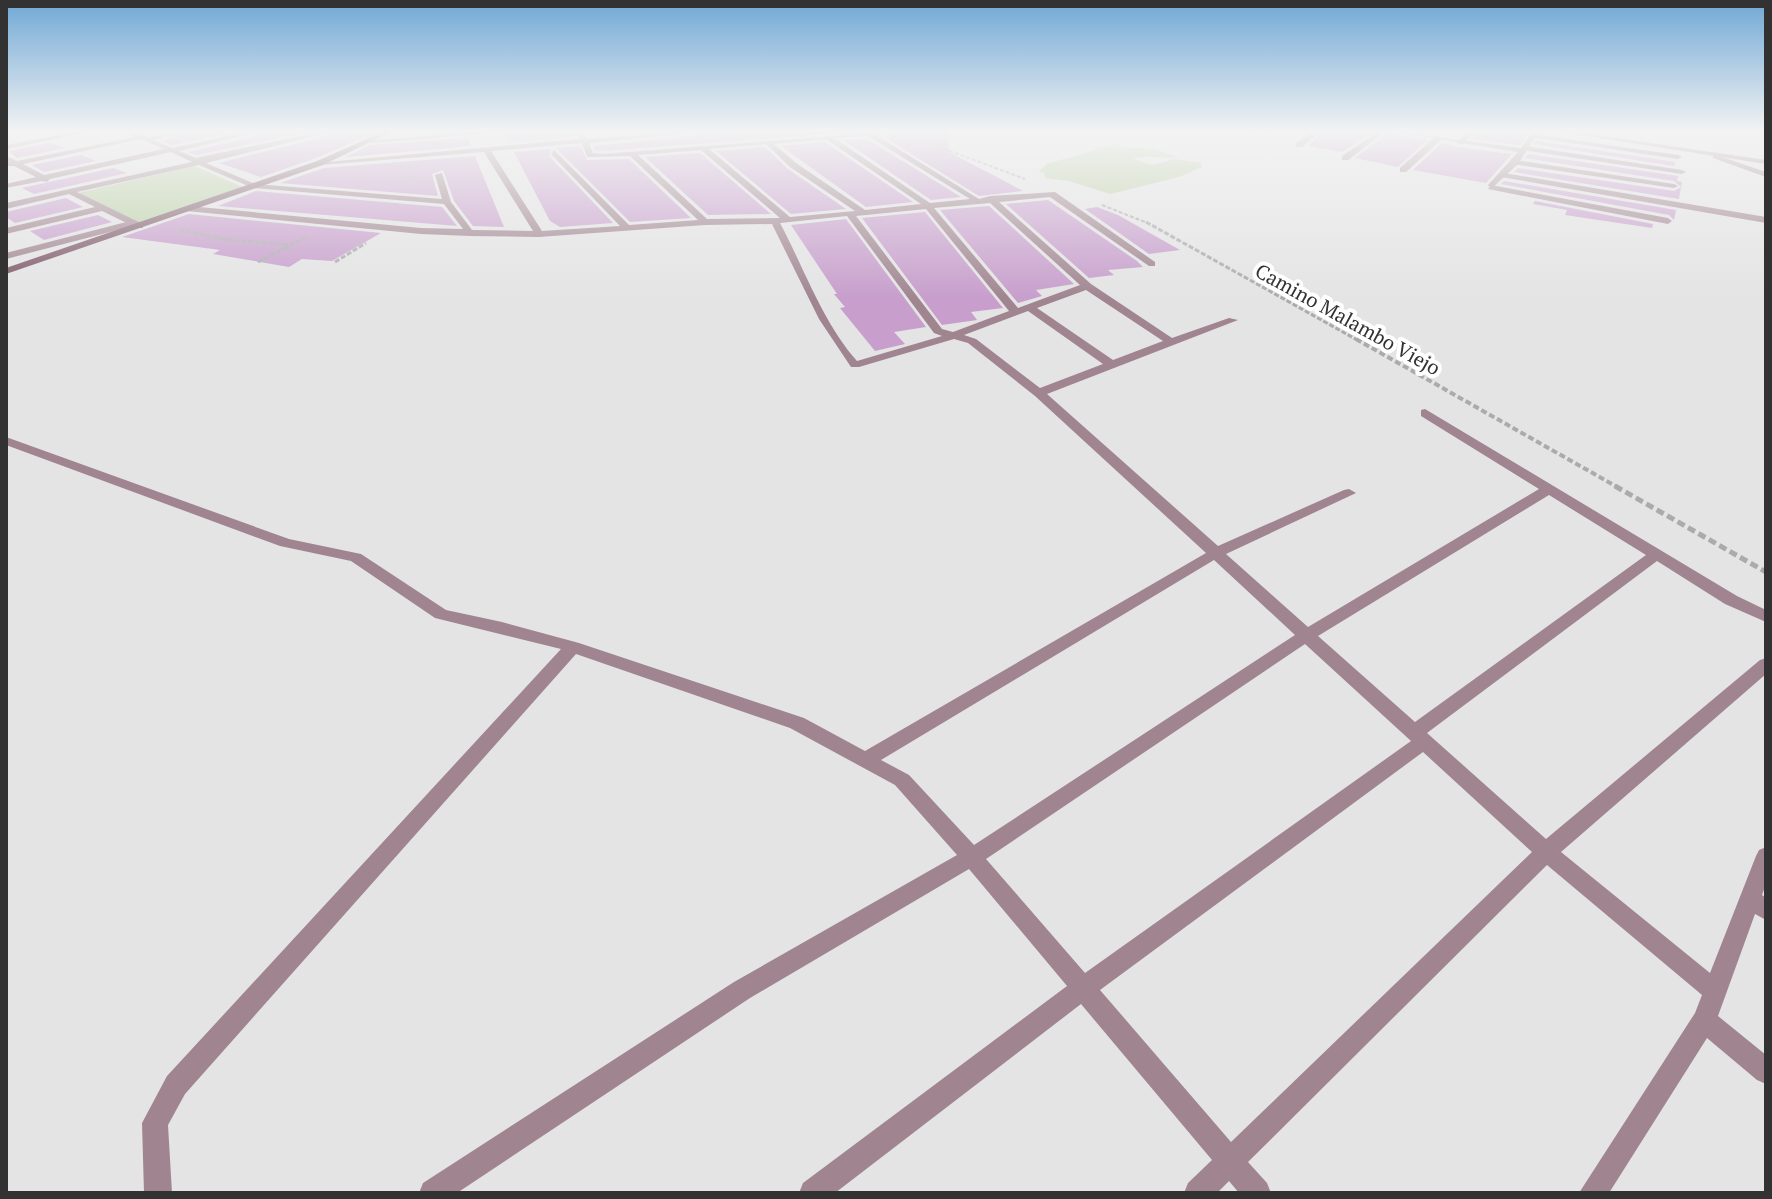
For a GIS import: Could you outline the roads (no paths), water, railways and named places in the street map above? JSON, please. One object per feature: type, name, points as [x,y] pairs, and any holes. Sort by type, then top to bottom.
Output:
[{"type":"street","points":[[61,187],[141,224]]},
{"type":"street","points":[[6,206],[91,187]]},
{"type":"street","points":[[6,271],[250,187]]},
{"type":"street","points":[[265,187],[447,202]]},
{"type":"street","points":[[443,187],[447,202],[470,233]]},
{"type":"street","points":[[510,187],[539,234]]},
{"type":"street","points":[[588,187],[627,228]]},
{"type":"street","points":[[667,187],[705,222]]},
{"type":"street","points":[[745,187],[781,220],[830,327],[855,365],[945,333],[1016,313],[1087,286]]},
{"type":"street","points":[[826,187],[863,212]]},
{"type":"street","points":[[901,187],[926,204],[1016,313]]},
{"type":"street","points":[[957,187],[975,199]]},
{"type":"street","points":[[1491,187],[1495,191],[1668,221]]},
{"type":"street","points":[[1574,187],[1766,220]]},
{"type":"street","points":[[189,209],[470,233],[539,234],[781,220],[1046,194],[1058,196],[1152,264]]},
{"type":"street","points":[[990,198],[1087,286],[1171,342]]},
{"type":"street","points":[[6,231],[102,208]]},
{"type":"street","points":[[850,214],[945,333],[972,341],[1039,393],[1546,852],[1716,992]]},
{"type":"street","points":[[6,256],[141,224]]},
{"type":"street","points":[[1030,308],[1112,365]]},
{"type":"street","points":[[1039,393],[1233,320]]},
{"type":"street","points":[[1425,413],[1731,600],[1766,617]]},
{"type":"street","points":[[6,441],[285,543],[356,557],[441,614],[573,647],[797,723],[902,780],[972,857],[1257,1193]]},
{"type":"street","points":[[433,1193],[742,990],[972,857],[1307,635],[1548,489]]},
{"type":"street","points":[[866,760],[1216,553],[1349,493]]},
{"type":"street","points":[[813,1193],[1656,555]]},
{"type":"street","points":[[158,1193],[155,1123],[176,1085],[573,647]]},
{"type":"street","points":[[1198,1193],[1546,852],[1766,664]]},
{"type":"street","points":[[1593,1193],[1704,1020],[1758,904],[1766,856]]},
{"type":"street","points":[[1704,1020],[1766,1071]]}]
